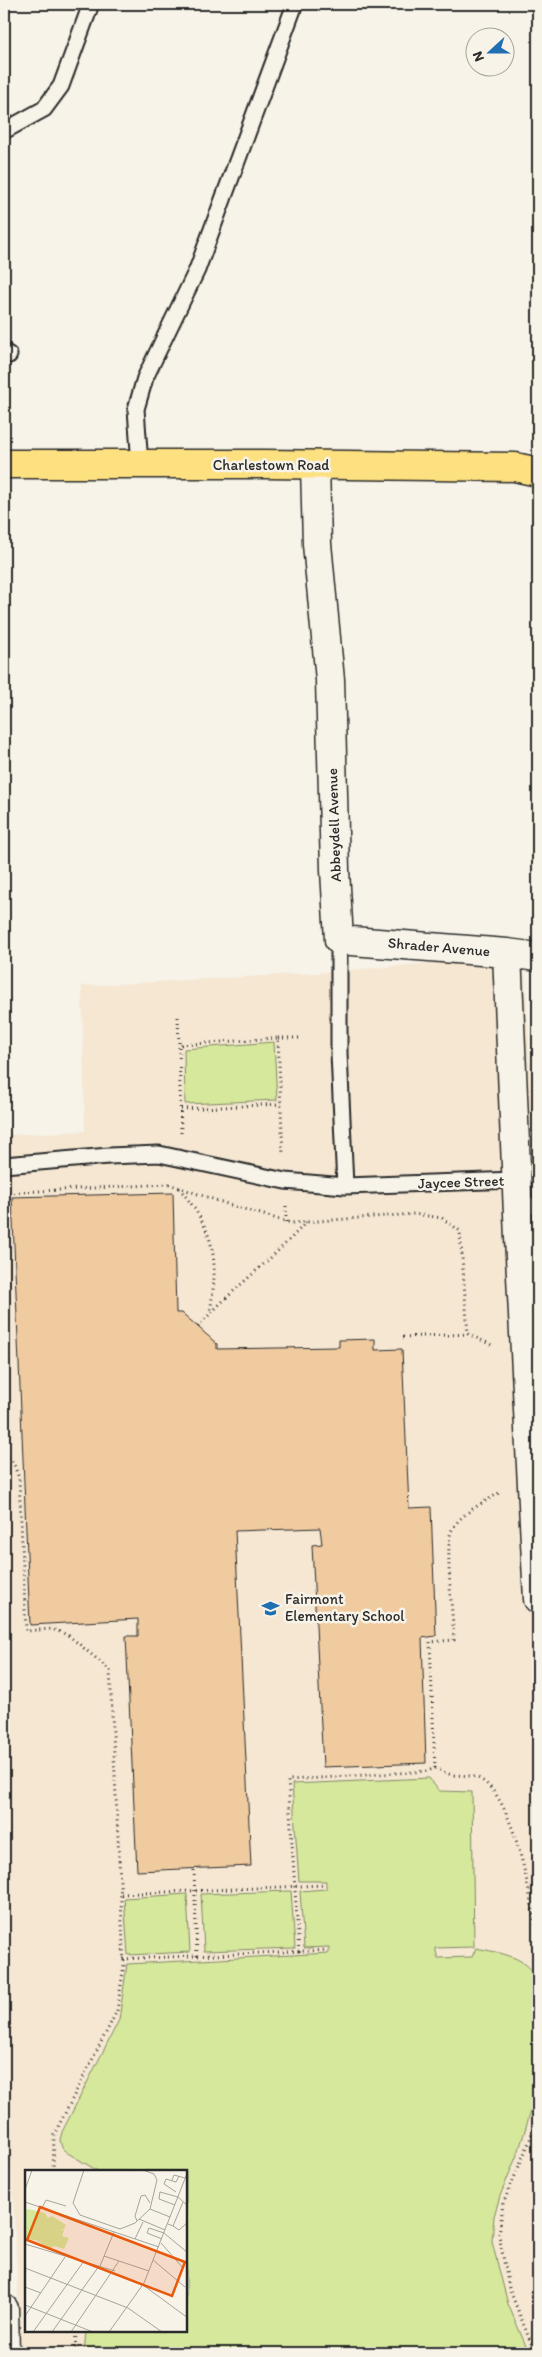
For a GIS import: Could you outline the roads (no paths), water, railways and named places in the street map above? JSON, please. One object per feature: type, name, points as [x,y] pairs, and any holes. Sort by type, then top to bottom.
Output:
[{"type":"main road","name":"Charlestown Road","points":[[4,464],[515,467],[538,472]]},
{"type":"street","name":"Abbeydell Avenue","points":[[315,465],[317,544],[330,680],[335,870],[339,940]]},
{"type":"street","name":"Shrader Avenue","points":[[339,940],[538,957]]},
{"type":"street","points":[[507,953],[525,1196]]},
{"type":"street","name":"Jaycee Street","points":[[525,1196],[538,1599]]},
{"type":"street","points":[[4,2309],[5,2353]]},
{"type":"lane","points":[[4,131],[44,109],[61,86],[91,4]]},
{"type":"lane","points":[[140,465],[136,409],[144,378],[197,270],[295,4]]},
{"type":"lane","name":"Abbeydell Avenue","points":[[339,940],[339,1053],[345,1186]]},
{"type":"lane","name":"Jaycee Street","points":[[4,1165],[151,1154],[285,1181],[525,1196]]},
{"type":"place","name":"Fairmont Elementary School","points":[[271,1608]]}]
